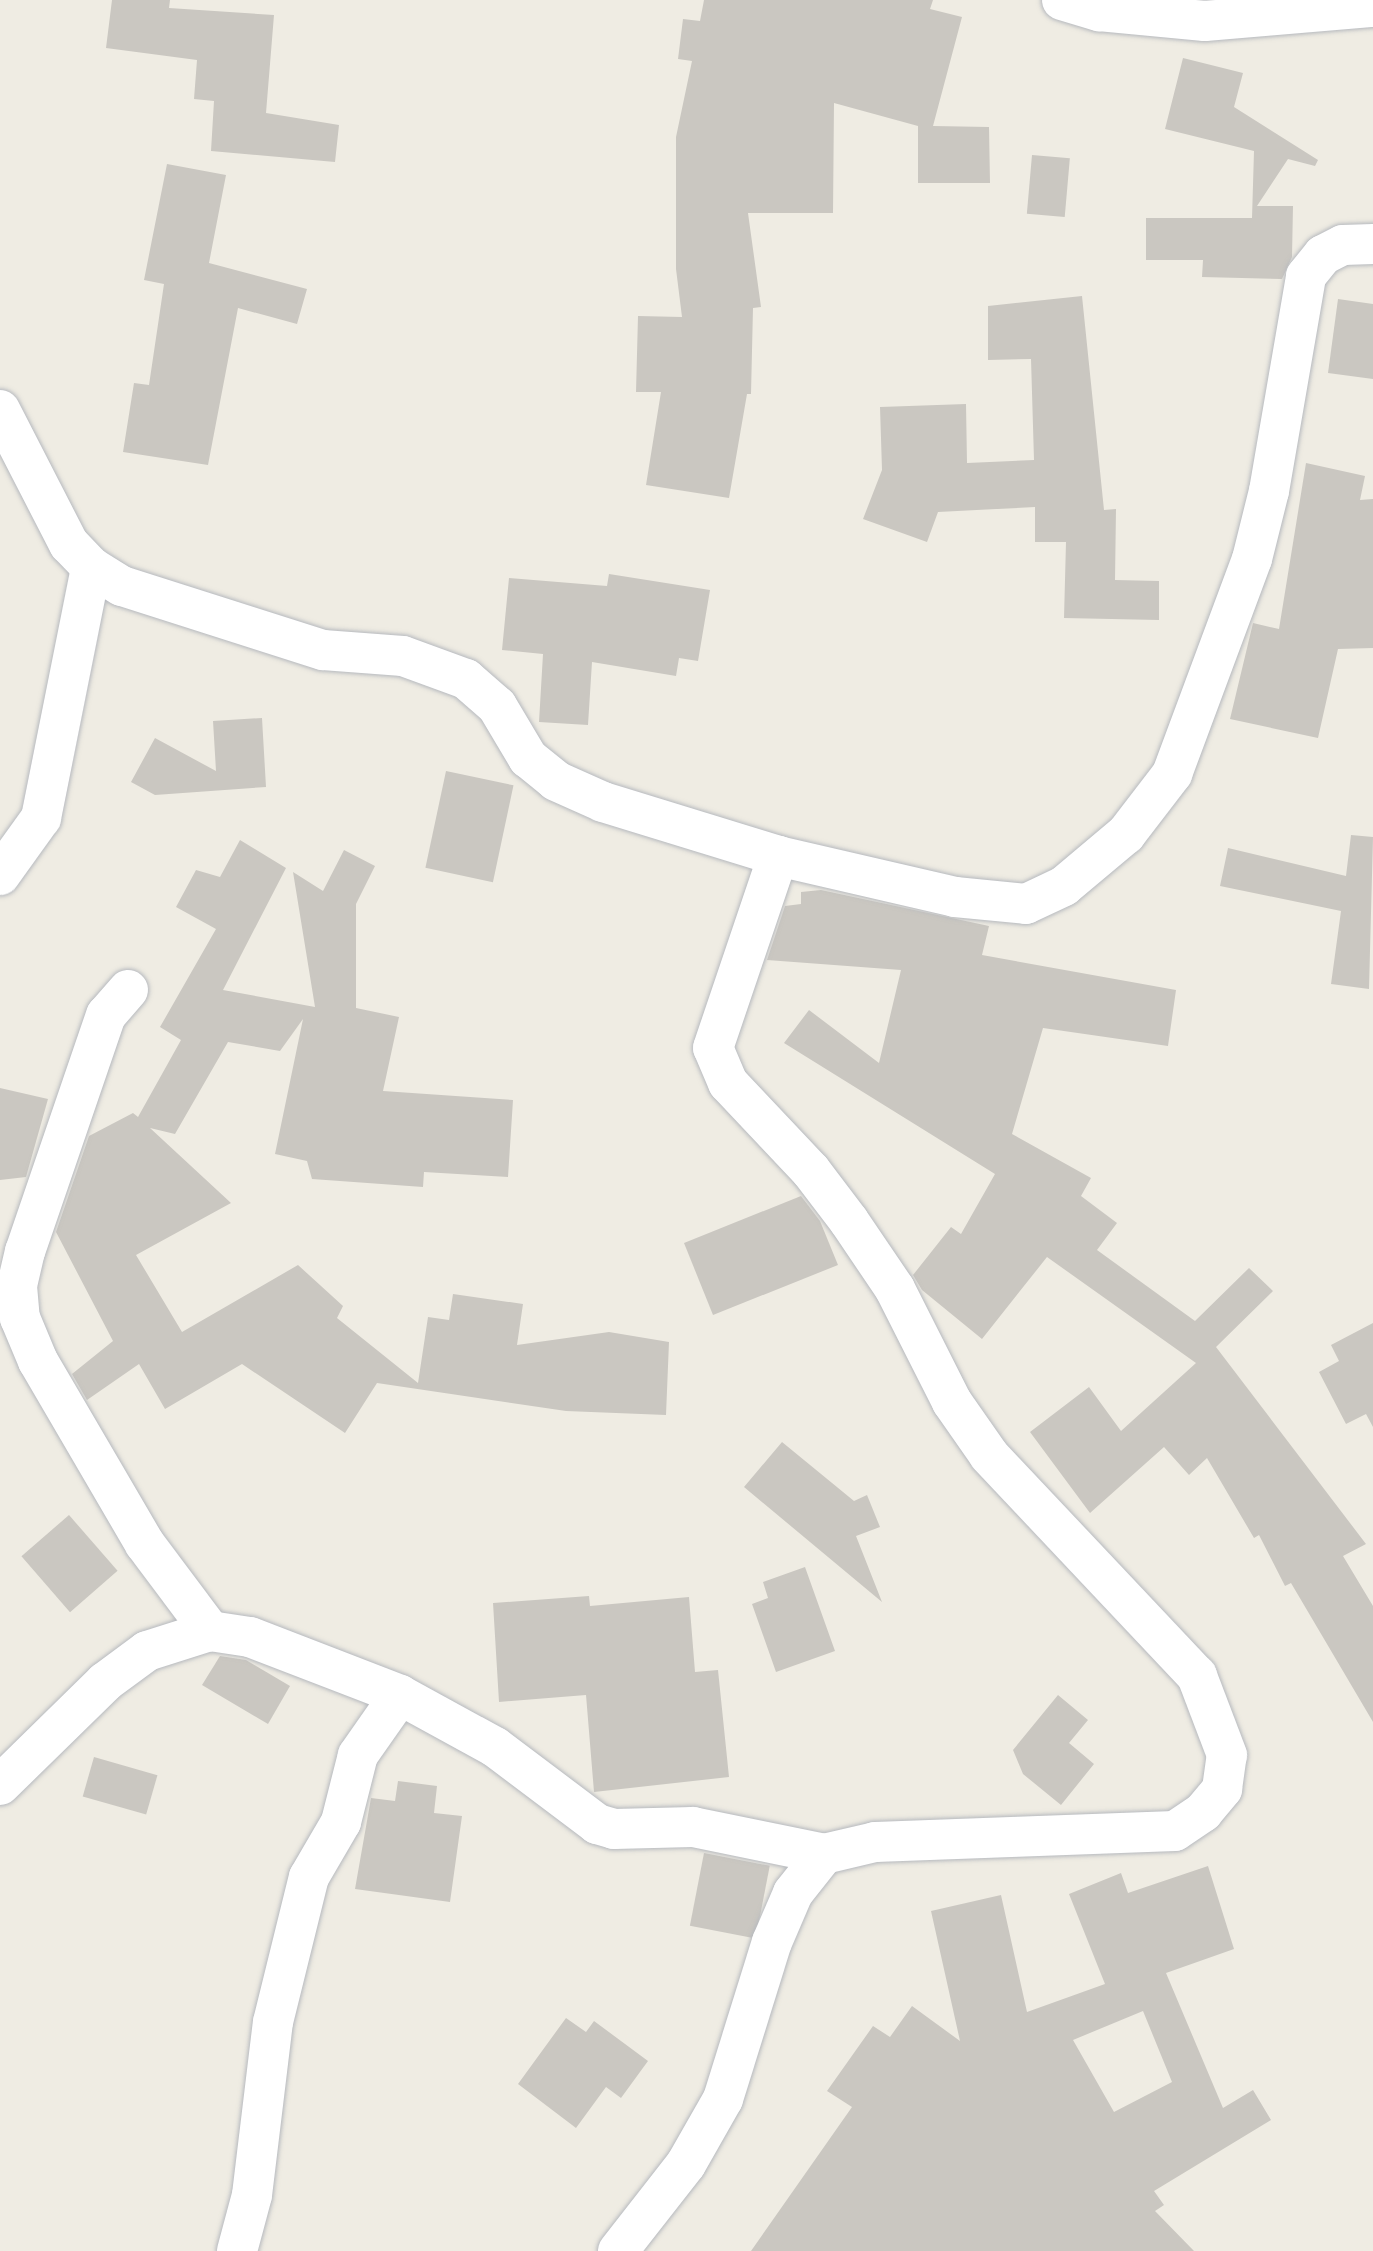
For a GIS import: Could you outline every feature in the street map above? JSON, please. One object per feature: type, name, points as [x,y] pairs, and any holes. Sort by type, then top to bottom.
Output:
[{"type":"street","points":[[1062,0],[1099,11],[1205,21],[1373,7]]},
{"type":"street","points":[[0,410],[69,544],[91,567],[122,586],[323,650],[403,656],[466,679],[497,706],[528,758],[556,781],[603,802],[778,856],[955,897],[1026,904],[1064,886],[1126,834],[1172,774],[1252,559],[1269,491],[1306,276],[1333,250],[1373,244]]},
{"type":"street","points":[[0,875],[41,818],[91,567]]},
{"type":"street","points":[[0,1785],[105,1682],[137,1658],[210,1631],[250,1637],[400,1695],[495,1747],[597,1824],[614,1829],[693,1827],[824,1854],[875,1842],[1175,1831],[1203,1812],[1222,1789],[1227,1755],[1197,1676],[989,1455],[919,1345],[895,1289],[849,1221],[811,1171],[728,1083],[713,1048],[778,856]]},
{"type":"street","points":[[128,990],[106,1015],[25,1251],[17,1286],[20,1318],[38,1361],[145,1544],[210,1631]]},
{"type":"street","points":[[237,2251],[252,2195],[273,2022],[309,1877],[341,1822],[358,1755],[400,1695]]},
{"type":"street","points":[[618,2251],[686,2164],[723,2099],[772,1942],[793,1893],[824,1854]]},
{"type":"building","points":[[112,0],[170,0],[169,8],[274,15],[266,113],[339,125],[335,162],[211,151],[214,101],[194,99],[197,60],[106,48]]},
{"type":"building","points":[[704,0],[933,0],[930,9],[962,17],[933,126],[989,127],[990,183],[918,183],[918,126],[834,103],[833,213],[748,213],[761,307],[753,308],[751,394],[747,394],[729,498],[646,485],[661,392],[636,392],[638,316],[682,317],[676,269],[676,137],[692,61],[678,59],[683,19],[700,21]]},
{"type":"building","points":[[1183,58],[1243,73],[1234,107],[1318,160],[1315,166],[1288,159],[1257,206],[1293,206],[1292,257],[1282,279],[1202,277],[1203,260],[1146,260],[1146,218],[1252,218],[1254,151],[1165,129]]},
{"type":"building","points":[[1032,155],[1070,158],[1065,217],[1027,214]]},
{"type":"building","points":[[167,164],[226,175],[209,263],[307,289],[297,324],[238,308],[208,465],[123,452],[134,383],[149,385],[164,284],[144,280]]},
{"type":"building","points":[[1082,296],[1104,510],[1116,509],[1115,580],[1159,581],[1159,620],[1064,618],[1066,542],[1035,542],[1035,507],[938,512],[927,542],[863,519],[882,470],[880,407],[966,404],[967,463],[1034,460],[1031,359],[988,360],[988,306]]},
{"type":"building","points":[[1338,299],[1373,304],[1373,379],[1328,373]]},
{"type":"building","points":[[1306,463],[1365,476],[1360,500],[1373,499],[1373,648],[1338,649],[1318,738],[1230,719],[1253,623],[1279,629]]},
{"type":"building","points":[[609,574],[710,590],[698,661],[679,658],[676,676],[592,662],[588,725],[539,722],[543,654],[502,650],[509,578],[607,586]]},
{"type":"building","points":[[262,718],[266,787],[155,795],[131,782],[155,738],[216,771],[213,721]]},
{"type":"building","points":[[446,771],[513,785],[493,882],[425,868]]},
{"type":"building","points":[[1351,835],[1373,837],[1369,989],[1331,984],[1341,911],[1220,886],[1228,848],[1346,876]]},
{"type":"building","points":[[240,840],[286,868],[223,990],[315,1007],[293,872],[323,891],[344,850],[375,866],[356,904],[356,1008],[399,1017],[383,1091],[513,1100],[508,1177],[424,1172],[423,1187],[312,1179],[307,1161],[275,1154],[303,1019],[280,1051],[228,1042],[175,1134],[150,1128],[231,1203],[136,1255],[182,1332],[298,1265],[343,1306],[337,1318],[418,1383],[428,1317],[449,1320],[453,1294],[523,1304],[517,1345],[609,1332],[669,1342],[666,1415],[566,1411],[377,1383],[345,1433],[242,1364],[165,1409],[139,1364],[87,1400],[72,1374],[113,1341],[56,1232],[89,1136],[133,1113],[138,1117],[181,1040],[160,1027],[216,929],[176,907],[196,870],[220,877]]},
{"type":"building","points":[[821,890],[989,926],[982,955],[1176,990],[1168,1046],[1043,1028],[1012,1134],[1091,1178],[1081,1196],[1117,1223],[1097,1250],[1195,1321],[1249,1268],[1273,1291],[1216,1347],[1366,1544],[1343,1556],[1373,1606],[1373,1722],[1291,1583],[1285,1586],[1259,1535],[1254,1538],[1207,1458],[1189,1475],[1164,1447],[1090,1513],[1030,1432],[1089,1387],[1121,1431],[1196,1363],[1047,1257],[982,1339],[922,1290],[913,1275],[951,1227],[961,1234],[995,1174],[784,1043],[809,1010],[879,1063],[901,970],[767,960],[785,906],[801,904],[801,892]]},
{"type":"building","points":[[0,1088],[48,1099],[26,1177],[0,1180]]},
{"type":"building","points":[[801,1196],[820,1221],[838,1265],[713,1315],[684,1243]]},
{"type":"building","points":[[1373,1323],[1373,1427],[1366,1414],[1346,1424],[1319,1372],[1339,1361],[1331,1345]]},
{"type":"building","points":[[782,1442],[854,1501],[867,1495],[880,1527],[856,1536],[882,1602],[744,1487]]},
{"type":"building","points":[[69,1515],[118,1571],[70,1612],[21,1556]]},
{"type":"building","points":[[805,1567],[835,1651],[776,1672],[752,1604],[768,1598],[763,1582]]},
{"type":"building","points":[[589,1596],[590,1606],[689,1597],[695,1672],[718,1670],[729,1777],[594,1792],[586,1695],[499,1702],[493,1603]]},
{"type":"building","points":[[220,1656],[246,1660],[290,1686],[268,1724],[202,1685]]},
{"type":"building","points":[[1058,1695],[1088,1720],[1069,1743],[1094,1764],[1061,1805],[1023,1774],[1013,1750]]},
{"type":"building","points":[[94,1757],[157,1775],[146,1815],[83,1796]]},
{"type":"building","points":[[398,1781],[437,1786],[434,1813],[462,1816],[450,1902],[355,1889],[371,1798],[395,1801]]},
{"type":"building","points":[[704,1853],[770,1866],[756,1938],[690,1926]]},
{"type":"building","points":[[1208,1866],[1234,1949],[1166,1973],[1223,2108],[1253,2090],[1271,2120],[1154,2191],[1164,2205],[1155,2211],[1194,2251],[751,2251],[852,2107],[827,2091],[873,2026],[890,2037],[912,2006],[960,2041],[931,1911],[1001,1895],[1027,2012],[1105,1984],[1069,1894],[1121,1873],[1128,1893]],"holes":[[[1143,2011],[1172,2082],[1114,2112],[1073,2040]]]},
{"type":"building","points":[[566,2018],[586,2032],[594,2021],[648,2061],[621,2098],[606,2087],[576,2128],[518,2084]]}]
